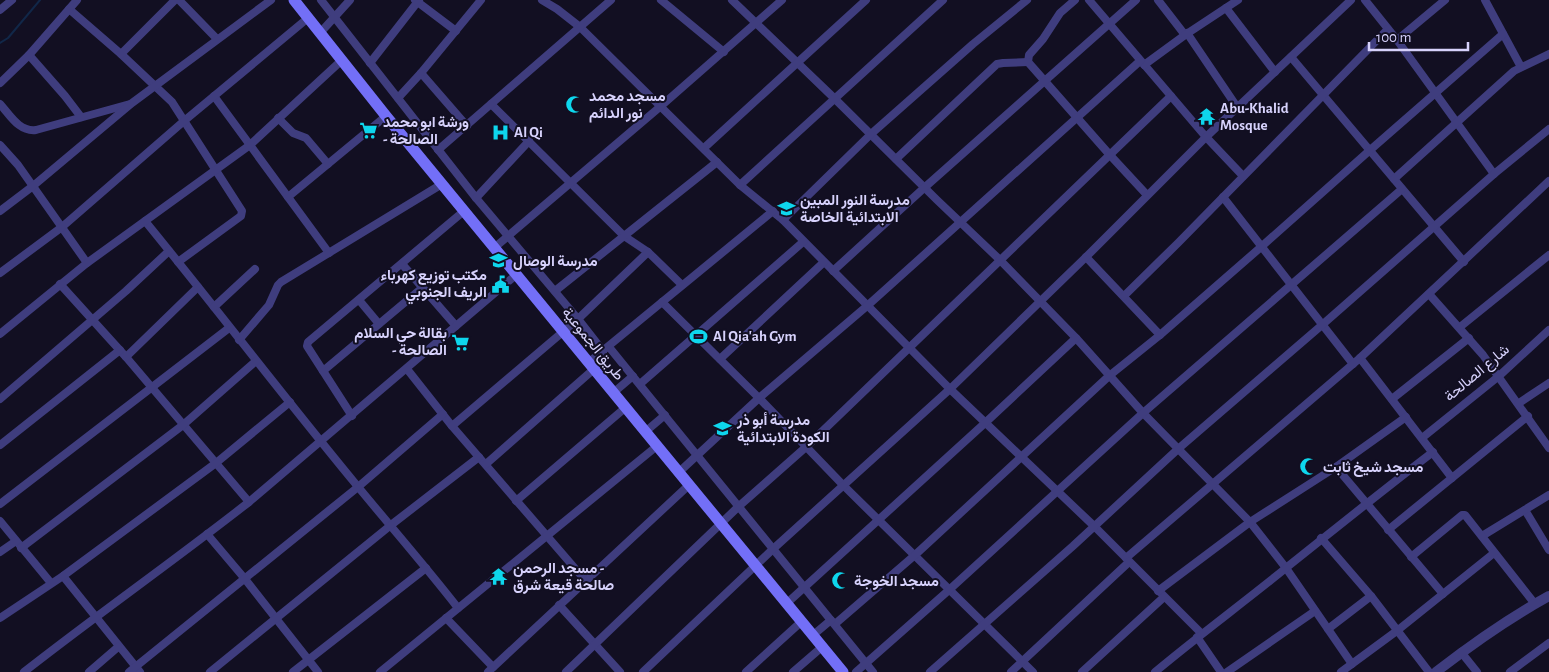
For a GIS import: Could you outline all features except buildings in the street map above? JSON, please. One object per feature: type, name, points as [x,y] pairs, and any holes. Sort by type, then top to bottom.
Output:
[{"type":"main road","points":[[294,0],[320,33]]},
{"type":"main road","name":"طريق الجموعية","points":[[320,33],[678,473],[843,672]]},
{"type":"street","points":[[0,10],[12,0]]},
{"type":"street","points":[[0,83],[29,55],[77,0]]},
{"type":"street","points":[[121,54],[175,0]]},
{"type":"street","points":[[179,0],[217,39]]},
{"type":"street","points":[[0,211],[155,86],[271,0]]},
{"type":"street","points":[[320,0],[476,198],[510,236],[578,319],[640,384],[738,507],[874,672]]},
{"type":"street","points":[[320,33],[350,0]]},
{"type":"street","points":[[398,98],[481,0]]},
{"type":"street","points":[[542,0],[580,27],[740,185],[783,220],[950,389],[1094,526],[1199,635],[1222,672]]},
{"type":"street","points":[[438,150],[611,0]]},
{"type":"street","points":[[661,0],[724,52]]},
{"type":"street","points":[[732,0],[871,134],[924,188],[1000,259],[1076,338],[1143,414],[1250,522],[1286,568],[1352,664]]},
{"type":"street","points":[[494,248],[724,52],[782,0]]},
{"type":"street","points":[[704,148],[866,0]]},
{"type":"street","points":[[783,220],[871,134],[973,44],[1028,0]]},
{"type":"street","points":[[1028,62],[1030,55],[1060,13],[1075,0]]},
{"type":"street","points":[[1089,0],[1206,137],[1242,176]]},
{"type":"street","points":[[833,271],[1136,0]]},
{"type":"street","points":[[1158,0],[1186,34],[1237,107]]},
{"type":"street","points":[[678,473],[759,398],[867,306],[960,221],[1142,63],[1238,0]]},
{"type":"street","points":[[643,672],[773,548],[950,389],[1237,107],[1352,0]]},
{"type":"street","points":[[1365,0],[1397,40],[1494,174]]},
{"type":"street","points":[[1397,40],[1445,0]]},
{"type":"street","points":[[1485,0],[1521,67]]},
{"type":"street","points":[[370,62],[417,1],[456,31]]},
{"type":"street","points":[[740,185],[938,2]]},
{"type":"street","points":[[1226,8],[1275,72]]},
{"type":"street","points":[[69,9],[172,102],[240,208],[242,214],[178,262]]},
{"type":"street","points":[[0,273],[62,227],[184,121],[308,18]]},
{"type":"street","points":[[1124,296],[1388,29]]},
{"type":"street","points":[[812,636],[833,622],[915,555],[1109,376],[1160,335],[1503,34]]},
{"type":"street","points":[[1394,179],[1505,79],[1521,67],[1549,54]]},
{"type":"street","points":[[29,55],[81,117]]},
{"type":"street","points":[[1291,57],[1464,262]]},
{"type":"street","points":[[0,334],[87,263],[250,145],[342,60]]},
{"type":"street","points":[[896,159],[998,64],[1028,62]]},
{"type":"street","points":[[1028,62],[1109,154],[1148,194]]},
{"type":"street","points":[[421,73],[467,126]]},
{"type":"street","points":[[214,96],[329,252]]},
{"type":"street","points":[[566,672],[738,507],[806,447],[1171,96]]},
{"type":"street","points":[[0,104],[26,130],[36,130],[132,104]]},
{"type":"street","points":[[491,104],[624,236],[648,252],[682,285]]},
{"type":"street","points":[[288,197],[386,116]]},
{"type":"street","points":[[278,118],[293,133],[306,138],[328,164]]},
{"type":"street","points":[[930,672],[1178,449],[1322,326],[1494,174],[1549,129]]},
{"type":"street","points":[[476,198],[529,141]]},
{"type":"street","points":[[0,145],[18,165],[87,263]]},
{"type":"street","points":[[555,291],[717,162]]},
{"type":"street","points":[[1011,672],[1128,560],[1213,484],[1354,364],[1549,181]]},
{"type":"street","points":[[239,340],[266,310],[280,282],[442,184]]},
{"type":"street","points":[[856,672],[1143,414],[1402,189]]},
{"type":"street","points":[[1223,197],[1322,326],[1354,364]]},
{"type":"street","points":[[352,416],[307,346],[308,342],[464,211]]},
{"type":"street","points":[[486,464],[592,366],[606,349],[773,211]]},
{"type":"street","points":[[145,221],[358,488],[391,525],[458,608]]},
{"type":"street","points":[[640,384],[803,242]]},
{"type":"street","points":[[0,399],[169,251]]},
{"type":"street","points":[[452,426],[578,319],[648,252]]},
{"type":"street","points":[[1460,327],[1549,255]]},
{"type":"street","points":[[1086,257],[1160,335]]},
{"type":"street","points":[[720,358],[824,262]]},
{"type":"street","points":[[402,264],[456,326]]},
{"type":"street","points":[[214,308],[255,269]]},
{"type":"street","points":[[24,672],[94,617],[249,502],[516,275]]},
{"type":"street","points":[[60,284],[120,350],[249,502]]},
{"type":"street","points":[[126,357],[198,287]]},
{"type":"street","points":[[323,371],[422,288]]},
{"type":"street","points":[[1429,294],[1469,338],[1548,443]]},
{"type":"street","points":[[359,300],[379,324]]},
{"type":"street","points":[[662,302],[720,358],[843,485],[1033,672]]},
{"type":"street","points":[[0,504],[229,328]]},
{"type":"street","name":"شارع الصالحة","points":[[1422,438],[1499,376],[1549,330]]},
{"type":"street","points":[[786,604],[1076,338]]},
{"type":"street","points":[[1392,399],[1469,338]]},
{"type":"street","points":[[0,445],[120,350]]},
{"type":"street","points":[[1360,358],[1452,478]]},
{"type":"street","points":[[0,552],[19,544],[184,425],[256,361]]},
{"type":"street","points":[[407,369],[452,426],[585,580]]},
{"type":"street","points":[[613,393],[633,376]]},
{"type":"street","points":[[1519,403],[1549,383]]},
{"type":"street","points":[[0,618],[63,576],[216,463],[290,402]]},
{"type":"street","points":[[516,500],[625,408]]},
{"type":"street","points":[[63,576],[135,670],[245,578],[358,488],[443,414]]},
{"type":"street","points":[[645,432],[665,416]]},
{"type":"street","points":[[1388,530],[1528,416]]},
{"type":"street","points":[[1082,672],[1161,594],[1250,522],[1336,468],[1406,417]]},
{"type":"street","points":[[380,672],[657,446]]},
{"type":"street","points":[[1155,672],[1321,538],[1433,452]]},
{"type":"street","points":[[210,672],[479,456]]},
{"type":"street","points":[[1336,468],[1367,502],[1388,530],[1443,594]]},
{"type":"street","points":[[446,618],[490,669],[689,485]]},
{"type":"street","points":[[1482,536],[1549,495]]},
{"type":"street","points":[[1524,510],[1546,540],[1549,550]]},
{"type":"street","points":[[1411,557],[1462,515],[1467,516],[1535,604]]},
{"type":"street","points":[[0,522],[51,583]]},
{"type":"street","points":[[207,534],[245,578],[318,672]]},
{"type":"street","points":[[1321,538],[1371,596],[1429,672]]},
{"type":"street","points":[[1341,672],[1398,630],[1494,553]]},
{"type":"street","points":[[293,672],[426,568]]},
{"type":"street","points":[[1328,629],[1371,596]]},
{"type":"street","points":[[1436,672],[1461,652],[1549,596]]},
{"type":"street","points":[[559,605],[620,672]]},
{"type":"street","points":[[1228,672],[1315,611]]},
{"type":"street","points":[[746,672],[801,622]]},
{"type":"street","points":[[1510,672],[1549,643]]},
{"type":"street","points":[[89,672],[118,647]]},
{"type":"street","points":[[793,672],[822,647]]},
{"type":"street","points":[[1461,652],[1477,672]]},
{"type":"waterway","points":[[0,43],[8,38],[40,0]]},
{"type":"place","name":"مسجد محمد نور الدائم","points":[[575,105]]},
{"type":"place","name":"Abu-Khalid Mosque","points":[[1206,117]]},
{"type":"place","name":"ورشة ابو محمد - الصالحة","points":[[369,131]]},
{"type":"place","name":"Al Qi","points":[[500,132]]},
{"type":"place","name":"مدرسة النور المبين الابتدائية الخاصة","points":[[786,209]]},
{"type":"place","name":"مدرسة الوصال","points":[[499,261]]},
{"type":"place","name":"مكتب توزيع كهرباء الريف الجنوبي","points":[[501,284]]},
{"type":"place","name":"Al Qia'ah Gym","points":[[699,336]]},
{"type":"place","name":"بقالة حي السلام - الصالحة","points":[[461,342]]},
{"type":"place","name":"مدرسة أبو ذر الكودة الابتدائية","points":[[723,429]]},
{"type":"place","name":"مسجد شيخ ثابت","points":[[1309,467]]},
{"type":"place","name":"مسجد الرحمن - صالحة قيعة شرق","points":[[499,577]]},
{"type":"place","name":"مسجد الخوجة","points":[[840,581]]}]
